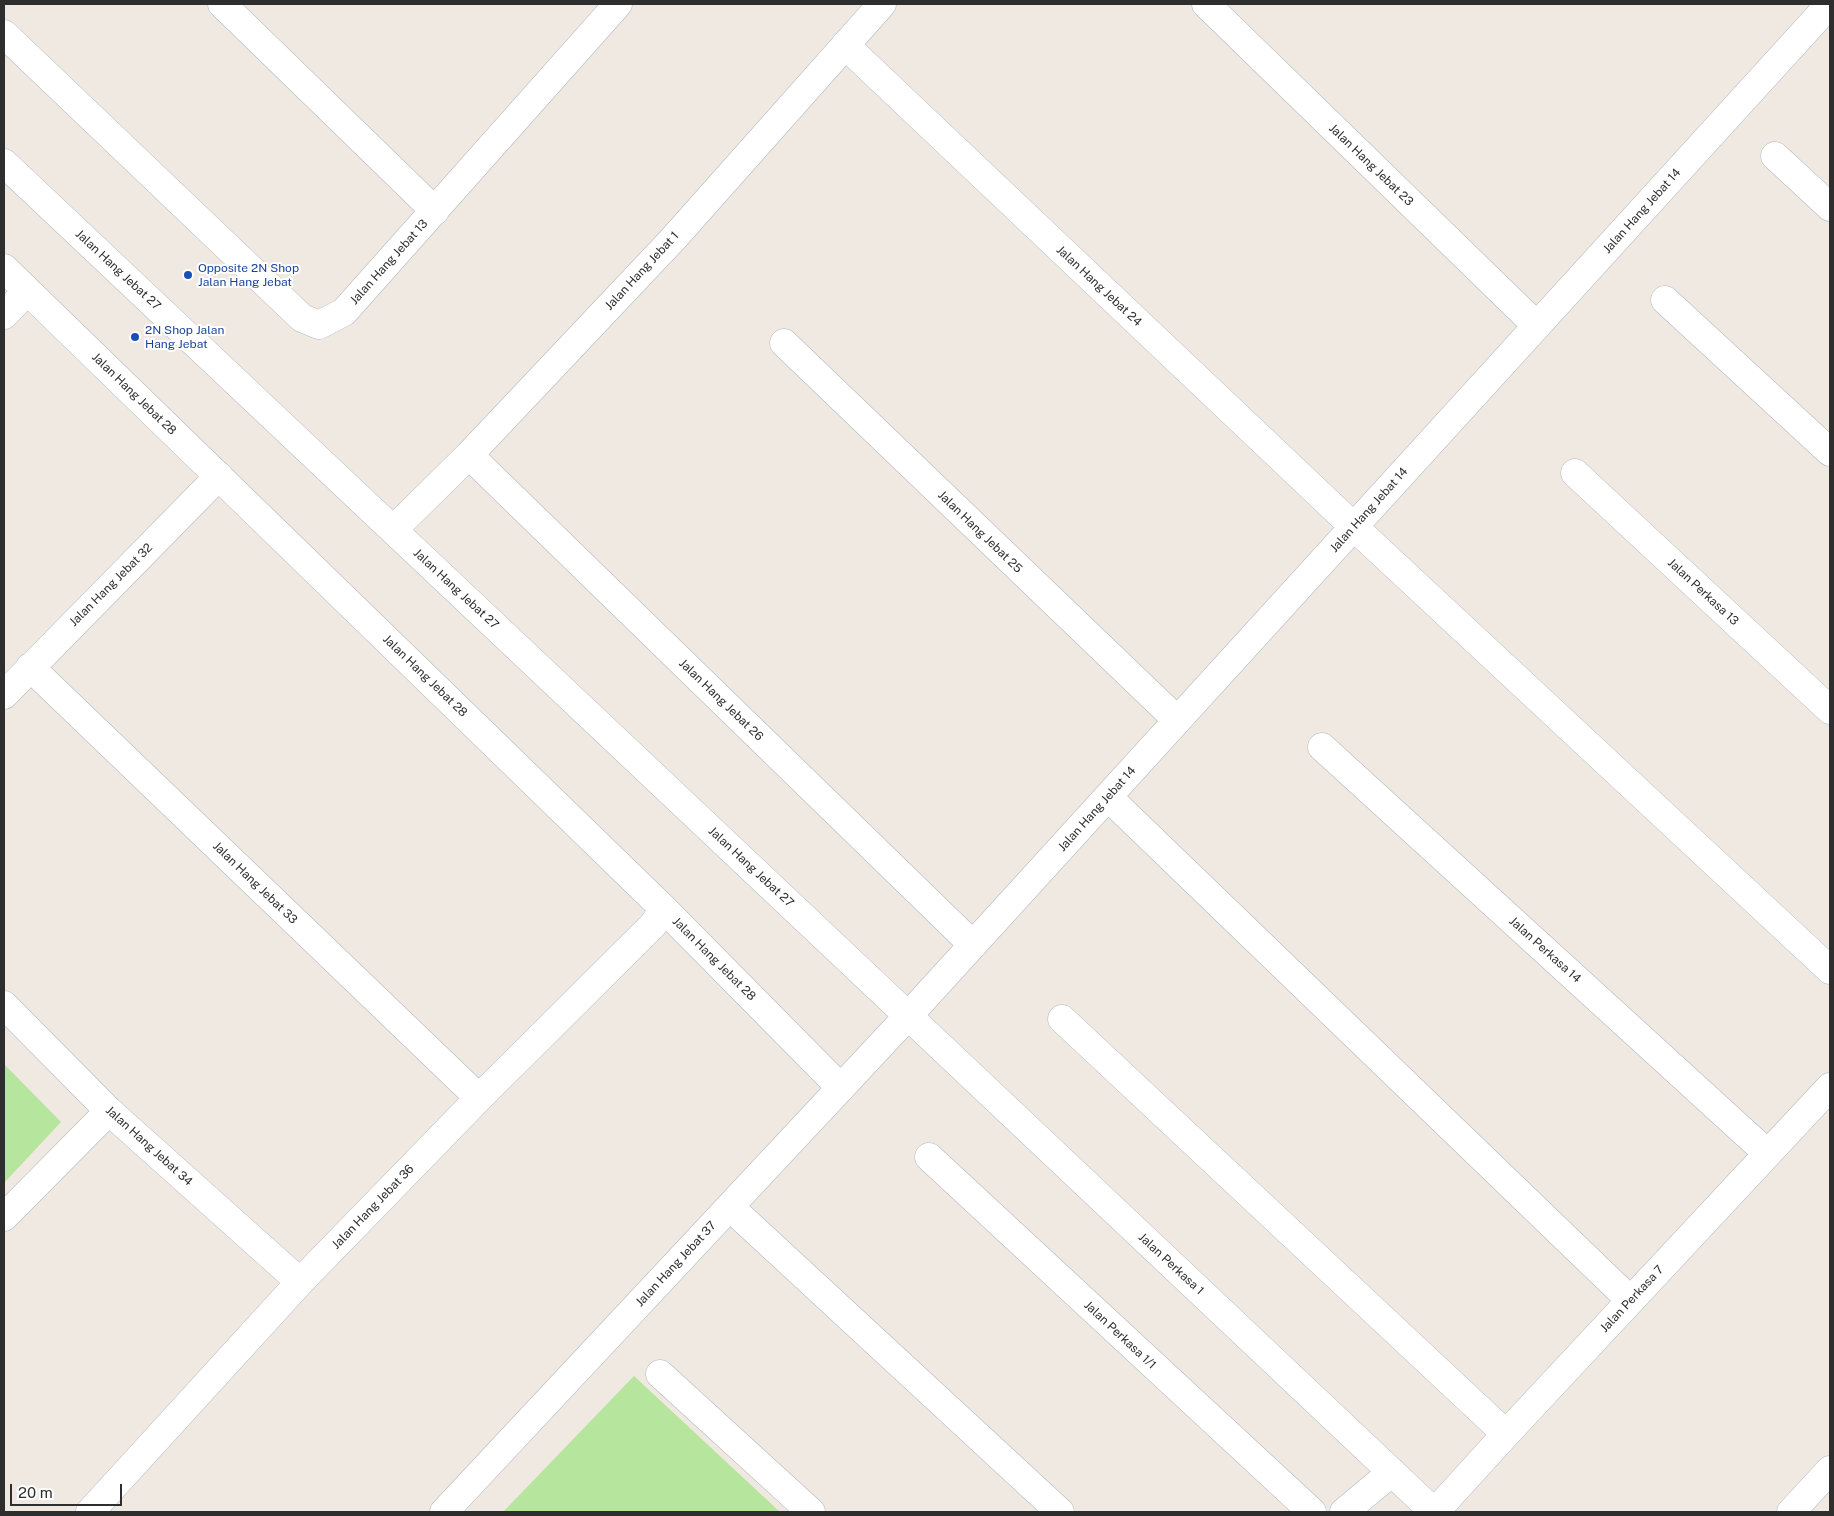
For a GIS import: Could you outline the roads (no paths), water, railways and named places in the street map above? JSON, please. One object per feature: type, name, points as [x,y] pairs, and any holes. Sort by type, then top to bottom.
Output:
[{"type":"street","points":[[222,4],[435,212]]},
{"type":"street","name":"Jalan Hang Jebat 13","points":[[4,34],[302,318],[319,325],[344,312],[435,212],[618,4]]},
{"type":"street","name":"Jalan Hang Jebat 1","points":[[394,530],[469,455],[674,238],[882,4]]},
{"type":"street","name":"Jalan Hang Jebat 23","points":[[1206,4],[1537,326]]},
{"type":"street","name":"Jalan Hang Jebat 14","points":[[908,1016],[1830,4]]},
{"type":"street","name":"Jalan Hang Jebat 24","points":[[845,45],[1354,527],[1830,970]]},
{"type":"street","points":[[1774,156],[1830,207]]},
{"type":"street","name":"Jalan Hang Jebat 27","points":[[4,163],[908,1016]]},
{"type":"street","name":"Jalan Hang Jebat 28","points":[[4,268],[664,909],[842,1088]]},
{"type":"street","points":[[4,316],[27,291]]},
{"type":"street","points":[[1665,300],[1830,452]]},
{"type":"street","name":"Jalan Hang Jebat 25","points":[[784,343],[1177,720]]},
{"type":"street","name":"Jalan Hang Jebat 26","points":[[469,455],[973,946]]},
{"type":"street","name":"Jalan Perkasa 13","points":[[1575,473],[1830,710]]},
{"type":"street","name":"Jalan Hang Jebat 32","points":[[4,695],[218,476]]},
{"type":"street","name":"Jalan Hang Jebat 33","points":[[30,667],[479,1098]]},
{"type":"street","name":"Jalan Perkasa 14","points":[[1322,747],[1767,1153]]},
{"type":"street","points":[[1108,797],[1630,1300]]},
{"type":"street","name":"Jalan Hang Jebat 36","points":[[90,1512],[300,1282],[479,1098],[653,925],[664,909]]},
{"type":"street","name":"Jalan Hang Jebat 34","points":[[4,1005],[109,1111],[300,1282]]},
{"type":"street","name":"Jalan Hang Jebat 37","points":[[444,1512],[908,1016]]},
{"type":"street","name":"Jalan Perkasa 1","points":[[908,1016],[1435,1512]]},
{"type":"street","points":[[1062,1019],[1506,1434]]},
{"type":"street","name":"Jalan Perkasa 7","points":[[1435,1512],[1830,1087]]},
{"type":"street","points":[[4,1217],[109,1111]]},
{"type":"street","name":"Jalan Perkasa 1/1","points":[[929,1157],[1312,1512]]},
{"type":"street","points":[[730,1207],[1060,1512]]},
{"type":"street","points":[[660,1374],[811,1512]]},
{"type":"street","points":[[1801,1509],[1830,1470]]},
{"type":"street","points":[[1344,1512],[1392,1472]]},
{"type":"place","name":"Opposite 2N Shop Jalan Hang Jebat","points":[[188,275]]},
{"type":"place","name":"2N Shop Jalan Hang Jebat","points":[[135,337]]}]
